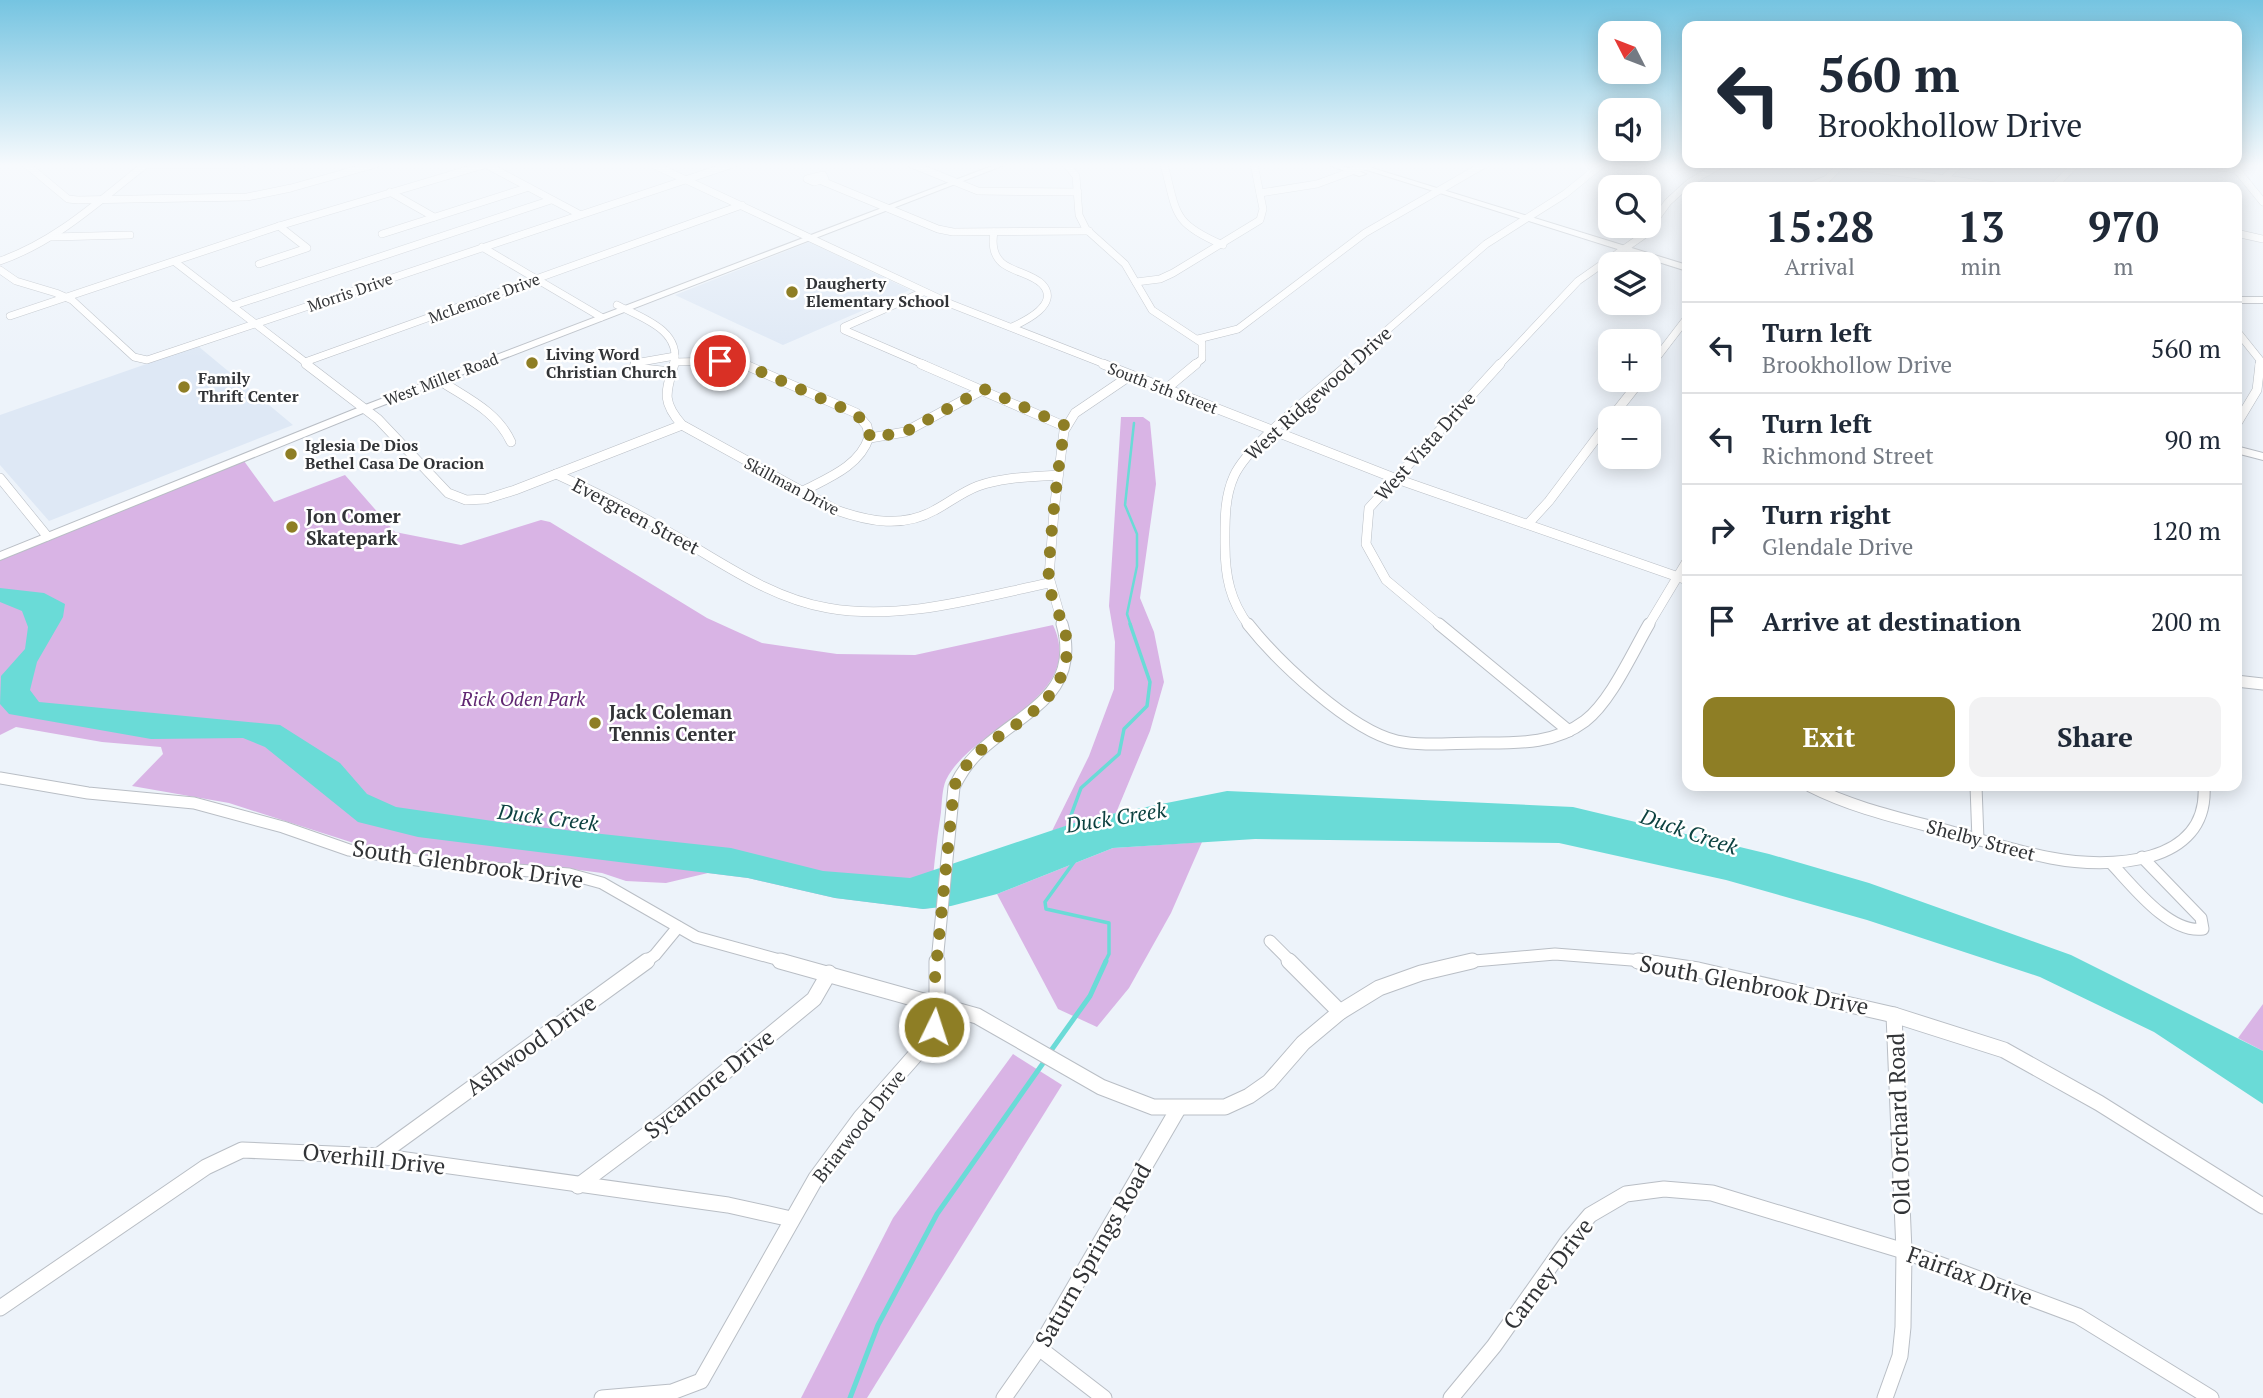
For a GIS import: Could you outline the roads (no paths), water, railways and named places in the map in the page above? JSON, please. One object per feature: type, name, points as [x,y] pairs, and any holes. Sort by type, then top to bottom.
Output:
[{"type":"main road","name":"West Miller Road","points":[[0,549],[45,534],[361,407],[826,229]]},
{"type":"main road","points":[[1548,229],[1620,252]]},
{"type":"main road","points":[[1661,262],[1682,267]]},
{"type":"main road","points":[[1661,269],[1682,276]]},
{"type":"main road","points":[[2242,300],[2263,300]]},
{"type":"main road","points":[[2242,308],[2263,308]]},
{"type":"main road","name":"West Miller Road","points":[[361,407],[439,380],[598,315]]},
{"type":"main road","points":[[2242,445],[2263,451]]},
{"type":"main road","points":[[2242,451],[2263,457]]},
{"type":"main road","name":"West Miller Road","points":[[0,556],[45,534]]},
{"type":"street","points":[[0,261],[29,251],[62,229]]},
{"type":"street","points":[[10,316],[270,229]]},
{"type":"street","points":[[259,264],[307,248],[283,229]]},
{"type":"street","points":[[382,234],[397,229]]},
{"type":"street","points":[[232,306],[463,229]]},
{"type":"street","name":"Morris Drive","points":[[65,296],[134,357],[147,360],[534,229]]},
{"type":"street","name":"McLemore Drive","points":[[305,362],[675,229]]},
{"type":"street","name":"South 5th Street","points":[[794,229],[923,292],[1166,389],[1394,478],[1682,578]]},
{"type":"street","points":[[942,229],[994,232],[1089,231],[1125,263],[1150,309],[1198,339],[1204,352],[1202,359],[1166,389]]},
{"type":"street","points":[[1191,229],[1223,245]]},
{"type":"street","points":[[1136,282],[1160,279],[1223,245],[1246,229]]},
{"type":"street","points":[[1198,339],[1238,329],[1371,229]]},
{"type":"street","name":"West Ridgewood Drive","points":[[1509,229],[1486,244],[1430,291],[1246,456],[1234,472],[1225,503],[1228,585],[1234,603],[1251,628],[1355,723],[1388,739],[1457,744],[1534,743],[1569,731],[1598,709],[1682,578]]},
{"type":"street","name":"West Vista Drive","points":[[1620,252],[1649,229]]},
{"type":"street","points":[[994,232],[992,246],[1001,262],[1042,284],[1045,289],[1043,309],[1012,327]]},
{"type":"street","points":[[2242,234],[2263,239]]},
{"type":"street","points":[[52,237],[130,236]]},
{"type":"street","points":[[482,247],[598,315]]},
{"type":"street","name":"Evergreen Street","points":[[174,262],[378,419],[448,493],[466,500],[486,499],[556,474],[614,501],[745,576],[788,596],[826,607],[904,611],[1048,583]]},
{"type":"street","name":"West Vista Drive","points":[[1569,731],[1386,580],[1366,544],[1365,530],[1369,508],[1394,478],[1562,296],[1598,269]]},
{"type":"street","points":[[0,270],[9,279],[23,285],[65,296]]},
{"type":"street","points":[[923,292],[844,327],[844,330],[1066,426],[1077,411],[1131,375]]},
{"type":"street","points":[[556,474],[682,425],[670,414],[667,406],[670,372],[675,359],[673,343],[665,333],[621,307]]},
{"type":"street","points":[[1661,353],[1682,325]]},
{"type":"street","points":[[2242,338],[2260,360],[2260,369],[2257,390],[2242,415]]},
{"type":"street","points":[[670,372],[634,368],[635,363],[675,359],[720,361],[748,366],[856,414],[868,426],[870,438],[862,454],[842,470],[803,491]]},
{"type":"street","points":[[439,380],[457,394],[480,404],[508,432],[511,442]]},
{"type":"street","points":[[870,438],[905,432],[984,389]]},
{"type":"street","points":[[1621,406],[1632,392]]},
{"type":"street","name":"Skillman Drive","points":[[682,425],[836,510],[860,520],[885,524],[926,515],[972,488],[1004,481],[1058,475]]},
{"type":"street","name":"Briarwood Drive","points":[[602,1398],[673,1392],[701,1381],[729,1336],[791,1219],[816,1178],[861,1117],[927,1042],[934,1027],[938,1004],[935,978],[950,805],[959,774],[978,751],[1040,706],[1063,672],[1069,650],[1067,633],[1048,583],[1058,475],[1066,426]]},
{"type":"street","points":[[1528,524],[1598,436]]},
{"type":"street","points":[[0,478],[45,534]]},
{"type":"street","points":[[2242,682],[2263,684]]},
{"type":"street","name":"South Glenbrook Drive","points":[[0,778],[88,793],[194,803],[283,827],[349,850],[451,865],[569,874],[602,883],[696,937],[977,1016],[1026,1041],[1101,1087],[1153,1107],[1225,1107],[1249,1096],[1269,1082],[1303,1043],[1340,1012],[1379,988],[1421,973],[1469,961],[1555,954],[1654,962],[1698,970],[1894,1014],[2004,1050],[2099,1104],[2263,1206]]},
{"type":"street","name":"Shelby Street","points":[[1818,791],[1844,803],[1978,840],[2050,858],[2083,863],[2111,863],[2174,847],[2195,827],[2205,807],[2204,791]]},
{"type":"street","points":[[1976,791],[1978,840]]},
{"type":"street","points":[[2111,863],[2173,924],[2190,932],[2203,929],[2201,918],[2142,857]]},
{"type":"street","name":"Ashwood Drive","points":[[378,1156],[656,955],[678,927]]},
{"type":"street","points":[[1270,941],[1340,1012]]},
{"type":"street","name":"Sycamore Drive","points":[[578,1186],[669,1118],[814,999],[829,973]]},
{"type":"street","name":"Old Orchard Road","points":[[1885,1398],[1900,1356],[1903,1327],[1904,1251],[1894,1014]]},
{"type":"street","name":"Saturn Springs Road","points":[[1004,1398],[1039,1348],[1178,1109]]},
{"type":"street","name":"Overhill Drive","points":[[0,1308],[206,1167],[243,1150],[378,1156],[728,1205],[791,1219]]},
{"type":"street","name":"Carney Drive","points":[[1451,1398],[1494,1346],[1590,1215],[1626,1195],[1664,1189],[1712,1193]]},
{"type":"street","name":"Fairfax Drive","points":[[1712,1193],[1904,1251],[2078,1316],[2211,1398]]},
{"type":"street","points":[[1039,1348],[1104,1398]]},
{"type":"water","name":"Duck Creek","points":[[0,588],[44,593],[65,604],[63,617],[37,662],[30,690],[39,702],[280,725],[340,763],[367,794],[396,807],[528,826],[731,848],[823,871],[910,878],[1086,819],[1227,791],[1573,807],[1769,854],[1869,883],[2071,955],[2263,1051],[2263,1104],[2154,1032],[2040,977],[1867,920],[1726,880],[1559,843],[1255,839],[1113,848],[997,894],[951,906],[923,909],[835,898],[748,878],[418,837],[358,822],[265,747],[243,738],[151,739],[9,714],[0,704],[1,676],[25,649],[28,627],[22,611],[0,602]]},
{"type":"waterway","points":[[1131,626],[1127,614],[1137,566],[1137,534],[1125,505],[1134,423]]},
{"type":"waterway","name":"Duck Creek","points":[[1071,828],[1070,818],[1081,788],[1119,754],[1124,729],[1147,706],[1150,682],[1130,624]]},
{"type":"waterway","points":[[1074,862],[1045,902],[1046,909],[1109,923],[1109,954],[1105,962]]},
{"type":"waterway","points":[[1050,1052],[1090,996],[1106,961]]},
{"type":"waterway","points":[[850,1398],[878,1325],[937,1214],[1046,1059]]},
{"type":"place","name":"Daugherty Elementary School","points":[[792,292]]},
{"type":"place","name":"Living Word Christian Church","points":[[532,363]]},
{"type":"place","name":"Family Thrift Center","points":[[184,387]]},
{"type":"place","name":"Iglesia De Dios Bethel Casa De Oracion","points":[[291,454]]},
{"type":"place","name":"Jon Comer Skatepark","points":[[292,527]]},
{"type":"place","name":"Jack Coleman Tennis Center","points":[[595,723]]},
{"type":"park label","name":"Rick Oden Park","points":[[523,699]]}]
